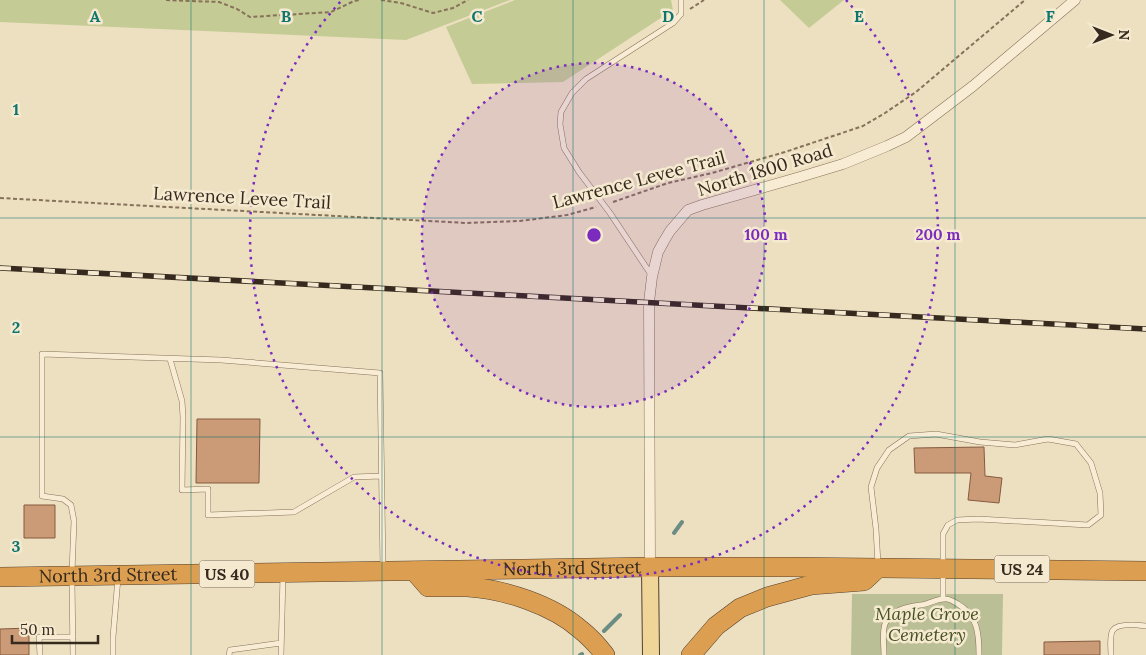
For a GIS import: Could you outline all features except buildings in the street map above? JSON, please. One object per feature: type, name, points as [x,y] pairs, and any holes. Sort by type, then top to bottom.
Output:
[{"type":"highway","name":"North 3rd Street","points":[[0,577],[650,567],[1146,571]]},
{"type":"highway","points":[[691,655],[716,626],[740,608],[767,597],[811,585],[864,581],[878,568]]},
{"type":"highway","points":[[414,571],[428,587],[469,587],[504,593],[531,601],[581,629],[605,655]]},
{"type":"main road","points":[[650,567],[651,655]]},
{"type":"street","name":"North 1800 Road","points":[[650,567],[650,286],[658,252],[670,231],[688,210],[844,164],[906,136],[973,86],[1075,0]]},
{"type":"lane","points":[[652,276],[564,148],[560,124],[561,112],[572,93],[586,79],[673,22],[681,14],[682,0]]},
{"type":"lane","points":[[73,655],[72,576],[74,521],[71,505],[63,499],[42,496],[42,354],[221,360],[380,373],[383,571]]},
{"type":"lane","points":[[170,359],[182,401],[182,490],[208,489],[208,515],[294,512],[354,477],[381,476]]},
{"type":"lane","points":[[878,568],[871,487],[877,468],[889,450],[909,436],[936,434],[980,442],[1016,445],[1048,439],[1076,444],[1091,462],[1100,493],[1101,515],[1088,525],[978,519],[957,520],[948,526],[943,534],[943,599]]},
{"type":"lane","points":[[281,655],[284,572]]},
{"type":"lane","points":[[113,655],[119,576]]},
{"type":"lane","points":[[884,655],[885,624],[893,614],[904,607],[928,604],[943,599],[949,599],[957,603],[966,610],[975,622],[979,634],[979,655]]},
{"type":"lane","points":[[1111,655],[1111,635],[1113,630],[1120,625],[1146,626]]},
{"type":"lane","points":[[40,655],[40,637],[72,637]]},
{"type":"lane","points":[[229,655],[230,650],[281,643]]},
{"type":"path","points":[[166,0],[219,2],[237,9],[250,17],[331,12],[360,0]]},
{"type":"path","points":[[381,0],[433,13],[453,8],[468,0]]},
{"type":"path","points":[[681,14],[704,0]]},
{"type":"path","name":"Lawrence Levee Trail","points":[[0,198],[467,223],[520,221],[567,215],[668,184],[785,152],[863,126],[916,92],[1025,0]]},
{"type":"green space","points":[[0,0],[510,0],[406,40],[0,22]]},
{"type":"green space","points":[[515,0],[671,0],[673,10],[563,82],[472,84],[446,27]]},
{"type":"green space","points":[[780,0],[844,0],[809,28]]},
{"type":"green space","name":"Maple Grove Cemetery","points":[[852,594],[1003,594],[1002,655],[851,655]]},
{"type":"waterway","points":[[674,533],[682,522]]},
{"type":"waterway","points":[[604,631],[620,615]]},
{"type":"railway","points":[[0,268],[1146,329]]}]
